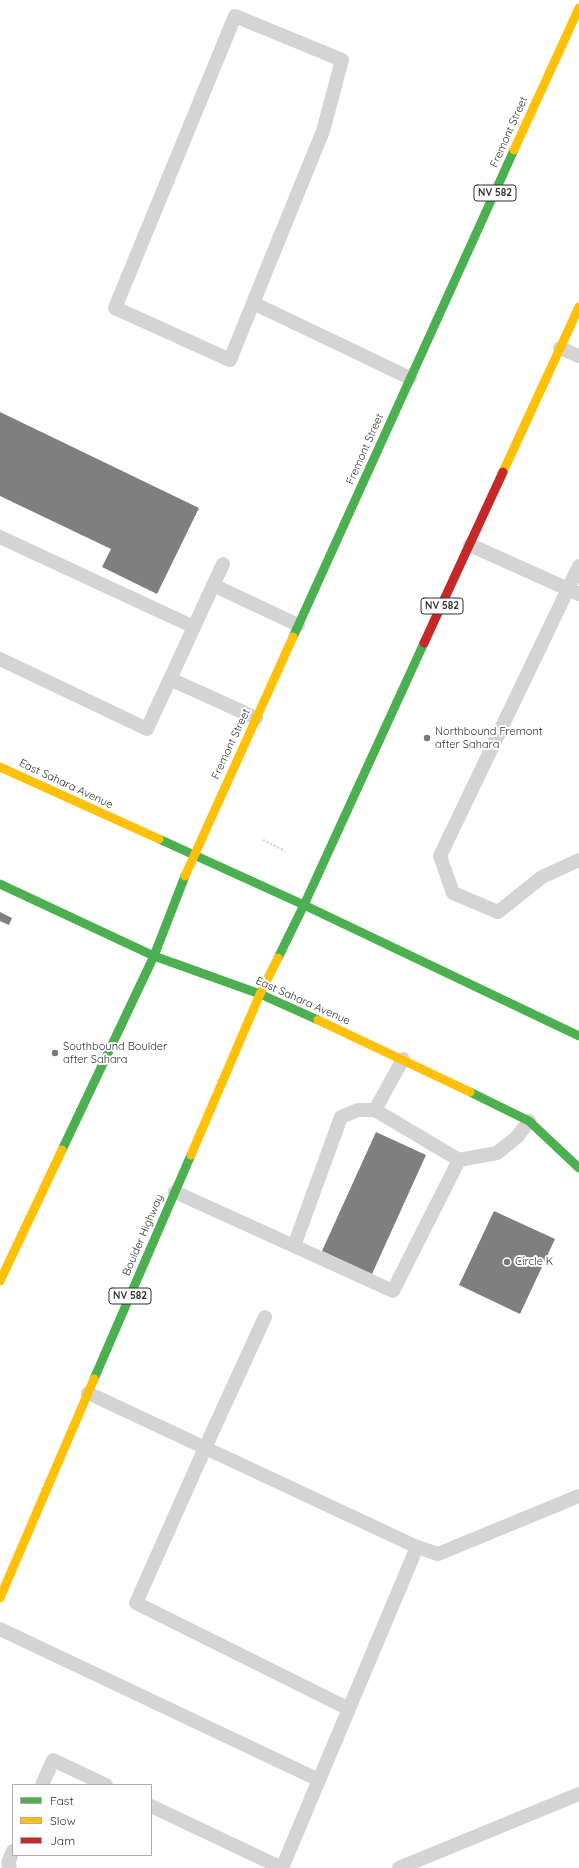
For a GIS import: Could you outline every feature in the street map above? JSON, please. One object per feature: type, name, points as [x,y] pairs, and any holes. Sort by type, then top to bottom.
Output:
[{"type":"main road","name":"Fremont Street","points":[[154,956],[174,901],[193,856],[579,8]]},
{"type":"main road","name":"NV 582","points":[[304,905],[579,308]]},
{"type":"main road","name":"East Sahara Avenue","points":[[0,767],[193,856],[304,905],[579,1036]]},
{"type":"main road","name":"East Sahara Avenue","points":[[0,884],[154,956],[260,994],[403,1059],[529,1121],[579,1168]]},
{"type":"main road","name":"Boulder Highway","points":[[0,1598],[260,994],[304,905]]},
{"type":"main road","name":"NV 582","points":[[0,1281],[154,956]]},
{"type":"lane","points":[[234,16],[342,60],[323,131],[253,304],[230,360],[115,308],[234,16]]},
{"type":"lane","points":[[253,304],[410,378]]},
{"type":"lane","points":[[560,348],[579,356]]},
{"type":"lane","points":[[0,537],[194,627]]},
{"type":"lane","points":[[470,546],[574,591]]},
{"type":"lane","points":[[0,659],[147,729],[223,564]]},
{"type":"lane","points":[[579,566],[574,591],[440,856],[453,893],[498,912],[542,877],[579,860]]},
{"type":"lane","points":[[213,585],[298,625]]},
{"type":"lane","points":[[170,679],[256,718]]},
{"type":"lane","points":[[375,1110],[403,1059]]},
{"type":"lane","points":[[294,1246],[341,1117],[358,1110],[375,1110],[459,1160],[497,1153],[517,1137],[529,1121]]},
{"type":"lane","points":[[175,1192],[393,1291],[459,1160]]},
{"type":"lane","points":[[266,1317],[205,1448],[136,1603],[349,1708]]},
{"type":"lane","points":[[88,1393],[417,1547],[438,1554],[579,1496]]},
{"type":"lane","points":[[152,1806],[282,1868],[417,1547]]},
{"type":"lane","points":[[0,1629],[319,1780]]},
{"type":"lane","points":[[42,1784],[52,1760],[104,1784]]},
{"type":"lane","points":[[399,1868],[579,1794]]},
{"type":"lane","points":[[10,1868],[8,1863],[12,1853]]},
{"type":"path","points":[[263,840],[285,851]]},
{"type":"building","points":[[0,412],[199,508],[157,594],[102,567],[111,549],[0,496]]},
{"type":"building","points":[[0,912],[12,918],[9,925],[0,921]]},
{"type":"building","points":[[376,1132],[426,1155],[372,1274],[322,1251]]},
{"type":"building","name":"Circle K","points":[[494,1211],[555,1239],[520,1314],[459,1285]]},
{"type":"traffic: fast","points":[[293,637],[514,150]]},
{"type":"traffic: fast","points":[[278,958],[304,905],[424,643]]},
{"type":"traffic: fast","points":[[159,839],[304,905],[579,1036]]},
{"type":"traffic: fast","points":[[62,1150],[154,956],[185,876]]},
{"type":"traffic: fast","points":[[0,884],[154,956],[260,994],[318,1020]]},
{"type":"traffic: fast","points":[[470,1092],[529,1121],[579,1168]]},
{"type":"traffic: fast","points":[[94,1379],[191,1155]]},
{"type":"traffic: slow","points":[[514,150],[579,8]]},
{"type":"traffic: slow","points":[[503,472],[579,307]]},
{"type":"traffic: slow","points":[[185,876],[293,637]]},
{"type":"traffic: slow","points":[[0,767],[159,839]]},
{"type":"traffic: slow","points":[[191,1155],[260,994],[278,958]]},
{"type":"traffic: slow","points":[[318,1020],[470,1092]]},
{"type":"traffic: slow","points":[[0,1281],[62,1150]]},
{"type":"traffic: slow","points":[[0,1598],[94,1379]]},
{"type":"traffic: jam","points":[[424,643],[503,472]]},
{"type":"place","name":"Northbound Fremont after Sahara","points":[[427,738]]},
{"type":"place","name":"Southbound Boulder after Sahara","points":[[55,1053]]},
{"type":"place","name":"Circle K","points":[[507,1262]]}]
